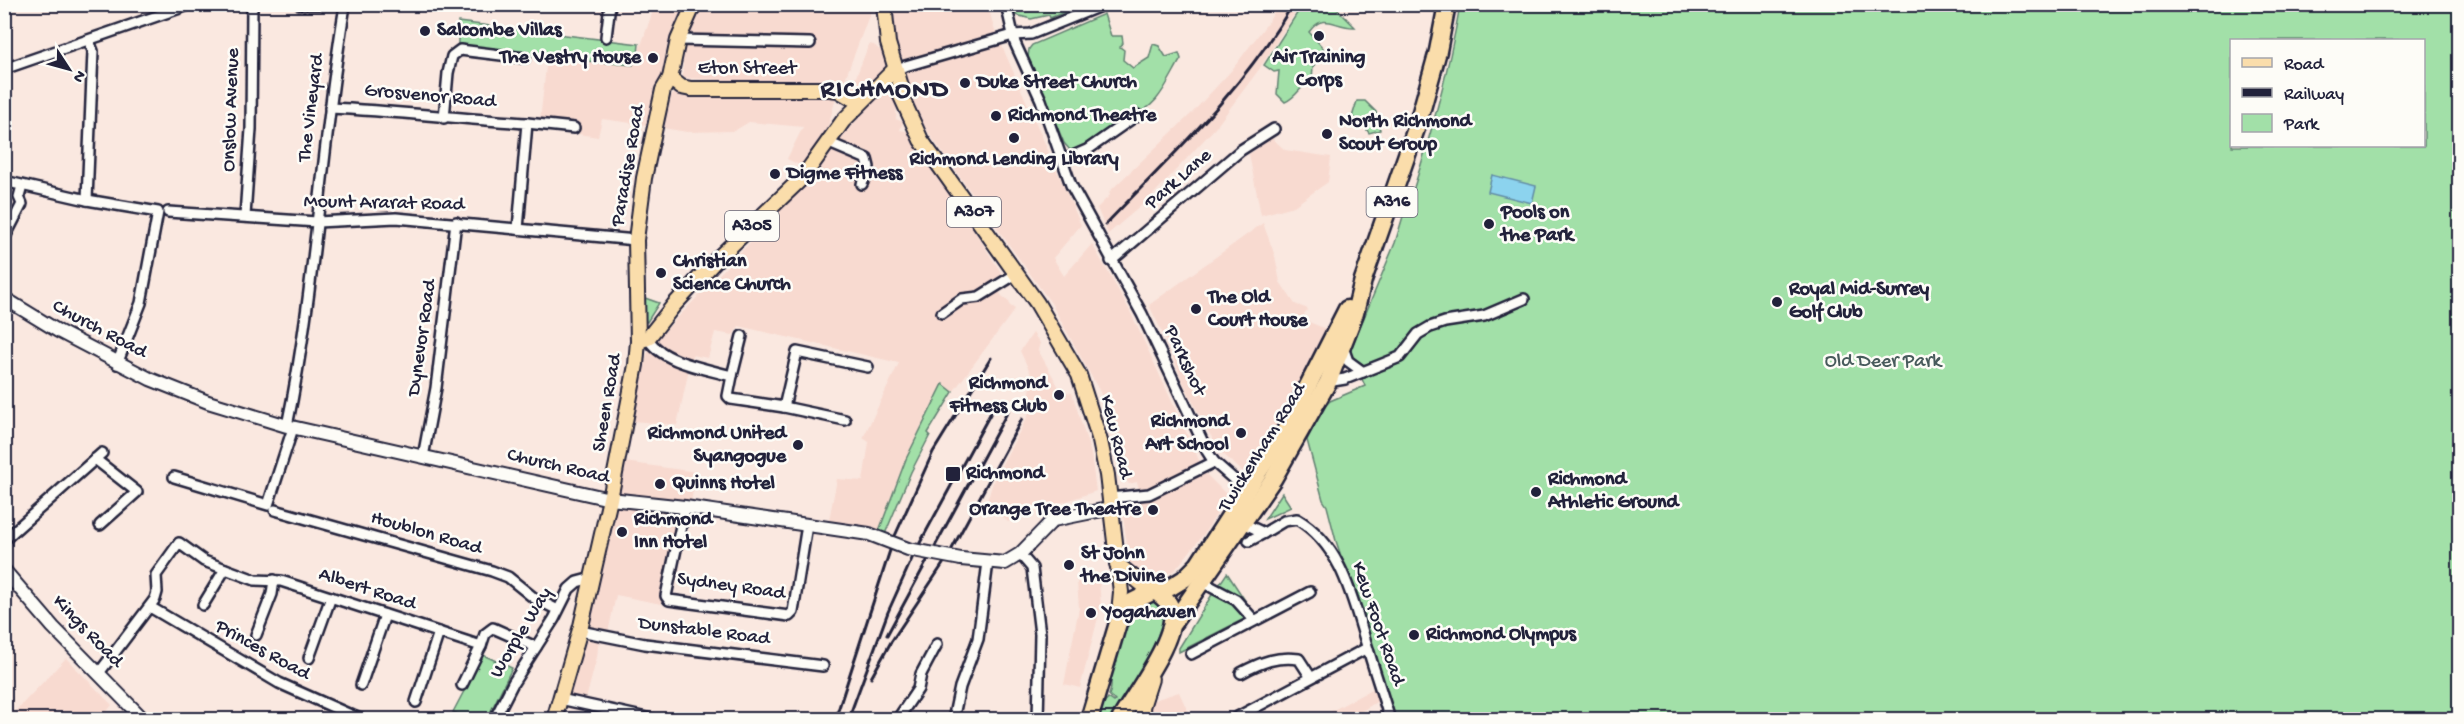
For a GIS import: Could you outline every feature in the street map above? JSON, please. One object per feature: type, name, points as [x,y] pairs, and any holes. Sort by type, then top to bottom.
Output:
[{"type":"highway","name":"Twickenham Road","points":[[1173,623],[1301,433],[1328,382],[1343,345],[1418,123],[1438,51],[1447,4]]},
{"type":"highway","name":"Twickenham Road","points":[[1153,592],[1171,588],[1191,573],[1247,491],[1285,431],[1346,310],[1364,280]]},
{"type":"highway","name":"A316","points":[[1089,720],[1118,623],[1132,602],[1153,592]]},
{"type":"highway","points":[[1153,592],[1165,598],[1171,607],[1173,623]]},
{"type":"highway","name":"A316","points":[[1120,720],[1126,707],[1144,683],[1173,623]]},
{"type":"highway","name":"A316","points":[[1131,720],[1144,683]]},
{"type":"main road","name":"Paradise Road","points":[[643,340],[636,240],[644,178],[661,99],[670,78],[678,40],[694,4]]},
{"type":"main road","points":[[879,85],[900,94],[900,86],[888,43],[884,4]]},
{"type":"main road","name":"Sheen Road","points":[[554,720],[580,632],[643,340],[715,261],[808,172],[826,142],[894,69]]},
{"type":"main road","name":"Eton Street","points":[[670,78],[681,87],[692,89],[838,90],[860,103]]},
{"type":"main road","name":"A307","points":[[900,94],[921,140],[1016,274]]},
{"type":"main road","name":"Kew Road","points":[[1016,274],[1078,375],[1100,441],[1111,503],[1117,564]]},
{"type":"main road","points":[[1117,564],[1153,592]]},
{"type":"main road","name":"A307","points":[[1117,564],[1121,592],[1118,623]]},
{"type":"main road","points":[[1143,720],[1142,707],[1159,655]]},
{"type":"street","name":"Onslow Avenue","points":[[245,216],[251,129],[252,4]]},
{"type":"street","points":[[300,4],[345,6],[378,4]]},
{"type":"street","points":[[606,37],[610,4]]},
{"type":"street","name":"Parkshot","points":[[1006,4],[1013,36],[1064,160],[1071,185],[1142,314],[1214,462],[1247,491]]},
{"type":"street","points":[[894,69],[1013,36],[1031,34],[1105,4]]},
{"type":"street","points":[[4,69],[185,6]]},
{"type":"street","name":"The Vineyard","points":[[174,477],[268,506],[290,427],[345,6]]},
{"type":"street","points":[[678,40],[810,43]]},
{"type":"street","points":[[87,200],[93,51],[89,41]]},
{"type":"street","points":[[444,118],[452,56],[460,50],[525,58]]},
{"type":"street","name":"Grosvenor Road","points":[[330,108],[388,110],[444,118],[574,128]]},
{"type":"street","points":[[1064,160],[1087,150],[1137,115]]},
{"type":"street","points":[[518,229],[527,123]]},
{"type":"street","name":"Park Lane","points":[[1111,261],[1241,150],[1274,129]]},
{"type":"street","points":[[826,142],[867,159],[869,167],[862,184]]},
{"type":"street","name":"Mount Ararat Road","points":[[4,181],[87,200],[163,212],[317,222],[396,218],[636,240]]},
{"type":"street","points":[[4,239],[22,204],[19,197],[22,186]]},
{"type":"street","points":[[117,364],[141,303],[163,212]]},
{"type":"street","name":"Dynevor Road","points":[[423,457],[435,388],[456,222]]},
{"type":"street","points":[[942,313],[962,299],[979,297],[1016,274]]},
{"type":"street","name":"Church Road","points":[[4,298],[117,364],[208,402],[290,427],[610,499],[685,507],[869,534],[908,549],[961,559],[1005,563],[1020,554],[1053,520],[1111,503]]},
{"type":"street","points":[[1306,392],[1318,384],[1345,379],[1400,357],[1418,334],[1430,327],[1484,316],[1524,299]]},
{"type":"street","points":[[742,336],[728,396],[731,399],[845,420]]},
{"type":"street","points":[[643,340],[662,354],[732,376]]},
{"type":"street","points":[[1343,345],[1348,361],[1363,372]]},
{"type":"street","points":[[784,407],[797,352],[868,367]]},
{"type":"street","points":[[4,540],[99,456],[146,499]]},
{"type":"street","points":[[1111,503],[1149,494],[1214,462]]},
{"type":"street","points":[[100,525],[137,492]]},
{"type":"street","name":"Sydney Road","points":[[685,507],[666,596],[669,600],[789,616],[793,612],[807,525]]},
{"type":"street","name":"Houblon Road","points":[[275,510],[500,574],[534,598],[558,610]]},
{"type":"street","name":"Kew Foot Road","points":[[1264,533],[1284,521],[1297,519],[1319,537],[1339,563],[1390,720]]},
{"type":"street","points":[[1242,523],[1264,533]]},
{"type":"street","points":[[1250,541],[1264,533]]},
{"type":"street","name":"Albert Road","points":[[150,607],[158,592],[156,575],[179,543],[204,561],[255,580],[281,580],[481,646]]},
{"type":"street","points":[[1020,554],[1032,568],[1040,634],[1038,720]]},
{"type":"street","points":[[953,720],[960,687],[978,639],[988,562]]},
{"type":"street","points":[[203,605],[225,569]]},
{"type":"street","name":"Kings Road","points":[[4,570],[46,619],[144,720]]},
{"type":"street","name":"Worple Way","points":[[494,720],[513,683],[569,589],[577,582],[592,578]]},
{"type":"street","points":[[256,634],[272,594],[274,580]]},
{"type":"street","points":[[1202,582],[1236,600],[1254,620]]},
{"type":"street","points":[[1191,654],[1310,592]]},
{"type":"street","points":[[309,658],[331,597]]},
{"type":"street","points":[[99,673],[150,607]]},
{"type":"street","name":"Princes Road","points":[[150,607],[279,683],[362,720]]},
{"type":"street","points":[[361,686],[385,615]]},
{"type":"street","points":[[462,685],[485,634],[493,628],[536,647]]},
{"type":"street","points":[[416,702],[439,632]]},
{"type":"street","name":"Dunstable Road","points":[[580,632],[645,644],[823,666]]},
{"type":"street","points":[[897,720],[918,689],[921,674],[937,644]]},
{"type":"street","points":[[1232,720],[1310,676],[1367,648]]},
{"type":"street","points":[[1241,673],[1279,657],[1299,659],[1310,676]]},
{"type":"street","points":[[560,699],[656,720]]},
{"type":"shaded area","points":[[655,5],[684,5],[668,44],[662,80],[646,125],[602,119],[598,137],[578,134],[579,127],[540,121],[547,57],[632,65],[634,54],[638,54]]},
{"type":"shaded area","points":[[705,5],[873,5],[842,87],[683,78],[683,55],[688,33]]},
{"type":"shaded area","points":[[892,5],[988,5],[994,28],[1081,225],[1053,258],[1064,276],[1092,244],[1129,309],[1205,473],[1228,496],[1204,534],[1175,570],[1155,580],[1130,565],[1121,502],[1140,498],[1139,489],[1137,482],[1129,484],[1120,470],[1115,433],[1100,392],[1051,303],[932,138],[916,112],[899,58]]},
{"type":"shaded area","points":[[1278,5],[1300,5],[1260,68],[1216,127],[1149,199],[1108,234],[1097,208],[1110,195],[1109,192],[1191,114],[1231,71],[1269,21]]},
{"type":"shaded area","points":[[869,44],[874,45],[888,57],[889,64],[861,97],[851,90]]},
{"type":"shaded area","points":[[676,92],[694,96],[836,97],[827,131],[803,167],[787,159],[803,127],[749,122],[734,131],[687,132],[663,128],[671,96]]},
{"type":"shaded area","points":[[880,92],[892,94],[897,101],[896,119],[903,122],[900,130],[911,132],[939,181],[942,180],[1002,274],[992,281],[1002,296],[1010,302],[1009,305],[1015,309],[953,392],[943,384],[906,459],[879,531],[829,520],[837,479],[863,481],[869,442],[863,438],[899,363],[739,326],[733,335],[715,332],[708,358],[692,355],[677,425],[633,421],[647,354],[659,337],[811,179],[828,152],[864,112],[870,100]]},
{"type":"shaded area","points":[[1272,138],[1285,150],[1331,157],[1328,182],[1294,206],[1261,215],[1249,154]]},
{"type":"shaded area","points":[[1263,223],[1275,256],[1280,282],[1295,304],[1308,309],[1304,314],[1309,322],[1326,329],[1277,426],[1247,472],[1244,473],[1221,452],[1206,428],[1182,380],[1173,358],[1175,354],[1173,355],[1149,305]]},
{"type":"shaded area","points":[[1033,333],[1040,343],[1038,350],[1061,391],[1072,393],[1091,454],[1096,491],[1052,506],[1031,507],[1008,522],[987,501],[994,479],[1029,414],[1031,374],[1020,351]]},
{"type":"shaded area","points":[[625,462],[696,472],[691,503],[679,519],[661,604],[616,595],[608,633],[599,638],[597,657],[586,699],[566,695],[601,565]]},
{"type":"shaded area","points":[[1092,579],[1099,581],[1101,606],[1080,688],[1064,684],[1079,608],[1077,582]]},
{"type":"shaded area","points":[[66,658],[112,705],[101,719],[8,719]]},
{"type":"shaded area","points":[[1374,688],[1378,701],[1349,719],[1317,719]]},
{"type":"shaded area","points":[[1179,692],[1189,714],[1178,719],[1141,720],[1148,702]]},
{"type":"green space","points":[[1303,4],[1333,5],[1355,27],[1325,21],[1314,26],[1309,32],[1324,49],[1313,67],[1312,79],[1285,102],[1277,94],[1279,71],[1274,72],[1264,65]]},
{"type":"green space","points":[[1012,5],[1075,5],[1070,10],[1050,18],[1049,15],[1031,19],[1016,15]]},
{"type":"green space","name":"Old Deer Park","points":[[1460,5],[2459,5],[2459,719],[1395,719],[1336,541],[1327,506],[1323,500],[1307,440],[1323,408],[1330,401],[1365,386],[1356,365],[1348,356],[1395,243],[1404,213],[1406,213],[1450,58]]},
{"type":"green space","points":[[1104,14],[1111,36],[1122,36],[1123,43],[1120,47],[1124,50],[1123,60],[1133,68],[1149,58],[1153,44],[1159,46],[1166,57],[1179,53],[1181,59],[1161,93],[1148,107],[1131,114],[1078,149],[1070,150],[1064,143],[1028,58],[1029,49],[1032,45]]},
{"type":"green space","points":[[458,22],[639,44],[638,54],[634,54],[633,65],[458,47]]},
{"type":"green space","points":[[1357,101],[1365,101],[1376,112],[1380,130],[1369,133],[1362,123],[1352,117]]},
{"type":"green space","points":[[645,298],[659,303],[647,322],[643,320]]},
{"type":"green space","points":[[943,384],[953,392],[928,433],[930,435],[911,472],[885,534],[879,531],[906,459]]},
{"type":"green space","points":[[1282,493],[1291,507],[1265,519]]},
{"type":"green space","points":[[1227,573],[1246,602],[1219,585]]},
{"type":"green space","points":[[1213,593],[1236,606],[1244,619],[1179,652],[1179,648]]},
{"type":"green space","points":[[1146,601],[1153,601],[1164,610],[1152,649],[1114,719],[1098,719],[1101,707],[1108,698],[1115,701],[1109,695],[1112,664],[1118,644],[1128,623]]},
{"type":"green space","points":[[483,655],[512,668],[487,719],[471,719],[453,712]]},
{"type":"water","points":[[1492,175],[1536,186],[1532,203],[1488,192]]},
{"type":"railway","points":[[1105,225],[1229,94],[1273,36],[1293,4]]},
{"type":"railway","points":[[835,720],[894,538],[933,452],[991,358]]},
{"type":"railway","points":[[848,720],[888,612],[915,552],[995,405]]},
{"type":"railway","points":[[887,635],[1008,411]]},
{"type":"railway","points":[[871,678],[891,642],[947,558],[1022,419]]},
{"type":"place","name":"Salcombe Villas","points":[[425,31]]},
{"type":"place","name":"Air Training Corps","points":[[1319,36]]},
{"type":"place","name":"The Vestry House","points":[[653,58]]},
{"type":"place","name":"Duke Street Church","points":[[965,83]]},
{"type":"place","name":"Richmond Theatre","points":[[996,116]]},
{"type":"place","name":"North Richmond Scout Group","points":[[1327,134]]},
{"type":"place","name":"Richmond Lending Library","points":[[1014,138]]},
{"type":"place","name":"Digme Fitness","points":[[775,174]]},
{"type":"place","name":"Pools on the Park","points":[[1489,224]]},
{"type":"place","name":"Christian Science Church","points":[[661,273]]},
{"type":"place","name":"Royal Mid-Surrey Golf Club","points":[[1777,302]]},
{"type":"place","name":"The Old Court House","points":[[1196,309]]},
{"type":"place","name":"Richmond Fitness Club","points":[[1059,395]]},
{"type":"place","name":"Richmond Art School","points":[[1241,433]]},
{"type":"place","name":"Richmond United Syangogue","points":[[798,445]]},
{"type":"place","name":"Richmond","points":[[953,474]]},
{"type":"place","name":"Quinns Hotel","points":[[660,484]]},
{"type":"place","name":"Richmond Athletic Ground","points":[[1536,492]]},
{"type":"place","name":"Orange Tree Theatre","points":[[1153,510]]},
{"type":"place","name":"Richmond Inn Hotel","points":[[622,532]]},
{"type":"place","name":"St John the Divine","points":[[1069,565]]},
{"type":"place","name":"Yogahaven","points":[[1091,613]]},
{"type":"place","name":"Richmond Olympus","points":[[1414,635]]},
{"type":"district","name":"RICHMOND","points":[[885,91]]}]
